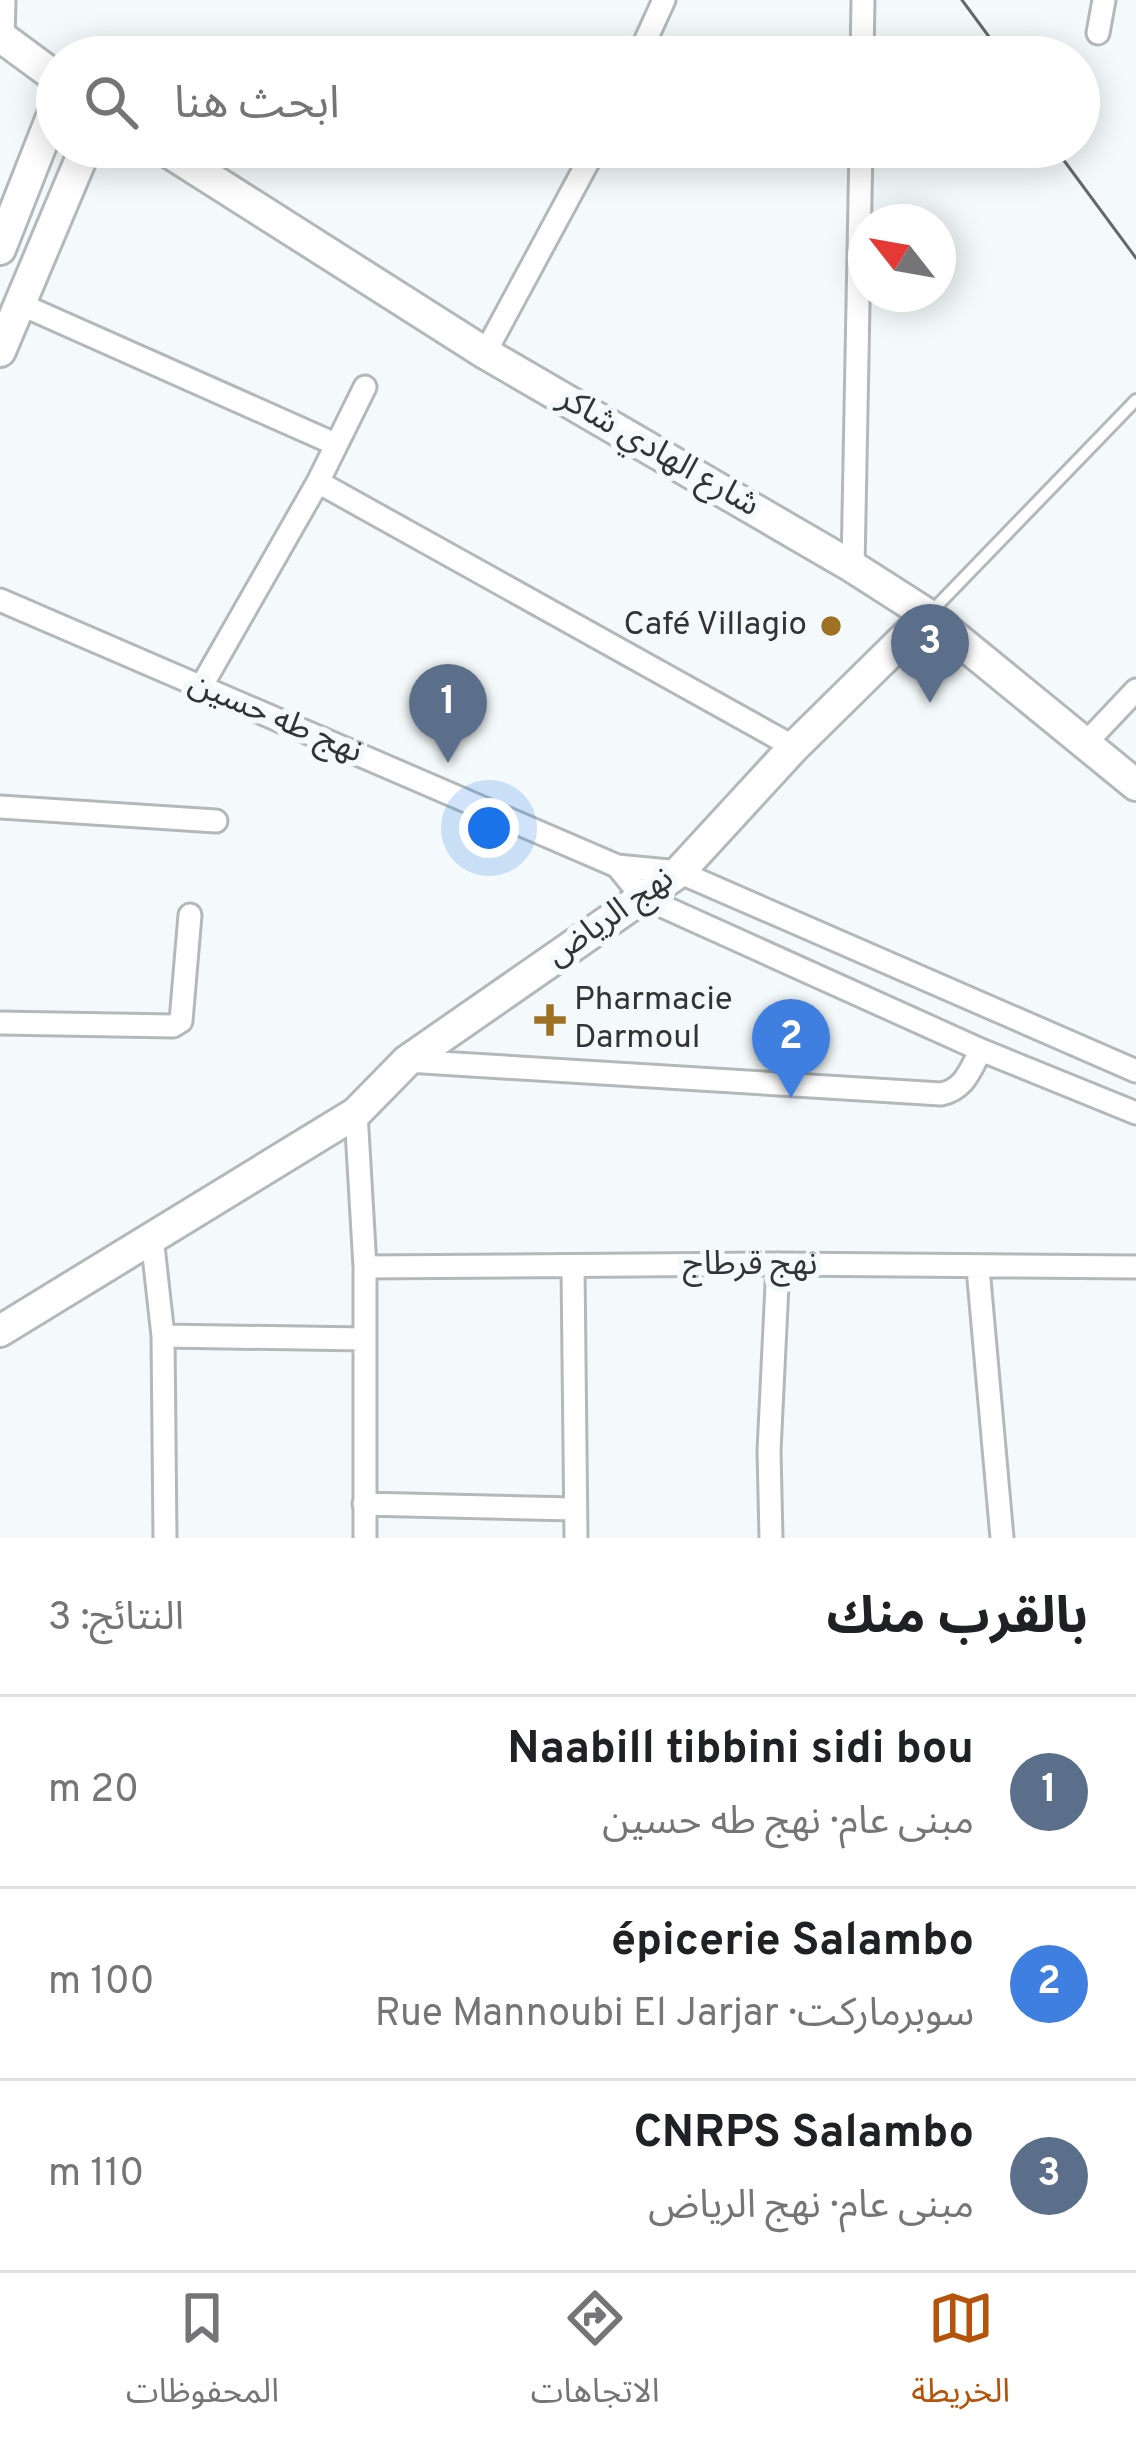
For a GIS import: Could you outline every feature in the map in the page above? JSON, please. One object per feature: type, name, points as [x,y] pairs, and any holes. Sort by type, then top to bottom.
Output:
[{"type":"street","points":[[4,0],[2,38],[36,63]]},
{"type":"street","points":[[648,36],[664,0]]},
{"type":"street","points":[[862,36],[863,0]]},
{"type":"street","points":[[1098,33],[1104,0]]},
{"type":"street","points":[[0,249],[36,157]]},
{"type":"street","points":[[0,352],[77,168]]},
{"type":"street","name":"شارع الهادي شاكر","points":[[193,168],[485,353],[928,615],[1136,785]]},
{"type":"street","points":[[485,353],[585,168]]},
{"type":"street","points":[[853,567],[861,168]]},
{"type":"street","points":[[20,304],[335,444]]},
{"type":"street","points":[[201,687],[318,482],[365,387]]},
{"type":"street","points":[[318,482],[794,747]]},
{"type":"street","name":"نهج طه حسين","points":[[0,600],[617,866],[679,872],[1136,1071]]},
{"type":"street","name":"نهج الرياض","points":[[0,1331],[356,1113],[407,1061],[679,872],[794,747],[928,615]]},
{"type":"street","points":[[1084,746],[1136,690]]},
{"type":"street","points":[[0,807],[216,821]]},
{"type":"street","name":"نهج طه حسين","points":[[617,866],[642,897],[981,1050],[1136,1113]]},
{"type":"street","points":[[0,1023],[173,1026],[181,1021],[190,915]]},
{"type":"street","points":[[407,1061],[941,1094],[963,1083],[981,1050]]},
{"type":"street","points":[[356,1113],[364,1267],[364,1538]]},
{"type":"street","points":[[152,1237],[163,1336],[165,1538]]},
{"type":"street","points":[[771,1538],[778,1264]]},
{"type":"street","name":"نهج قرطاج","points":[[364,1267],[1136,1267]]},
{"type":"street","points":[[573,1268],[576,1538]]},
{"type":"street","points":[[978,1268],[1001,1538]]},
{"type":"street","points":[[163,1336],[365,1339]]},
{"type":"street","points":[[364,1504],[574,1509]]},
{"type":"lane","name":"نهج الرياض","points":[[928,615],[1136,400]]},
{"type":"tram line","points":[[962,0],[989,36]]},
{"type":"tram line","points":[[1070,168],[1136,258]]},
{"type":"place","name":"Café Villagio","points":[[831,626]]},
{"type":"place","name":"CNRPS Salambo","points":[[930,703]]},
{"type":"place","name":"Naabill tibbini sidi bou","points":[[448,763]]},
{"type":"place","name":"Pharmacie Darmoul","points":[[550,1020]]},
{"type":"place","name":"épicerie Salambo","points":[[791,1098]]}]
